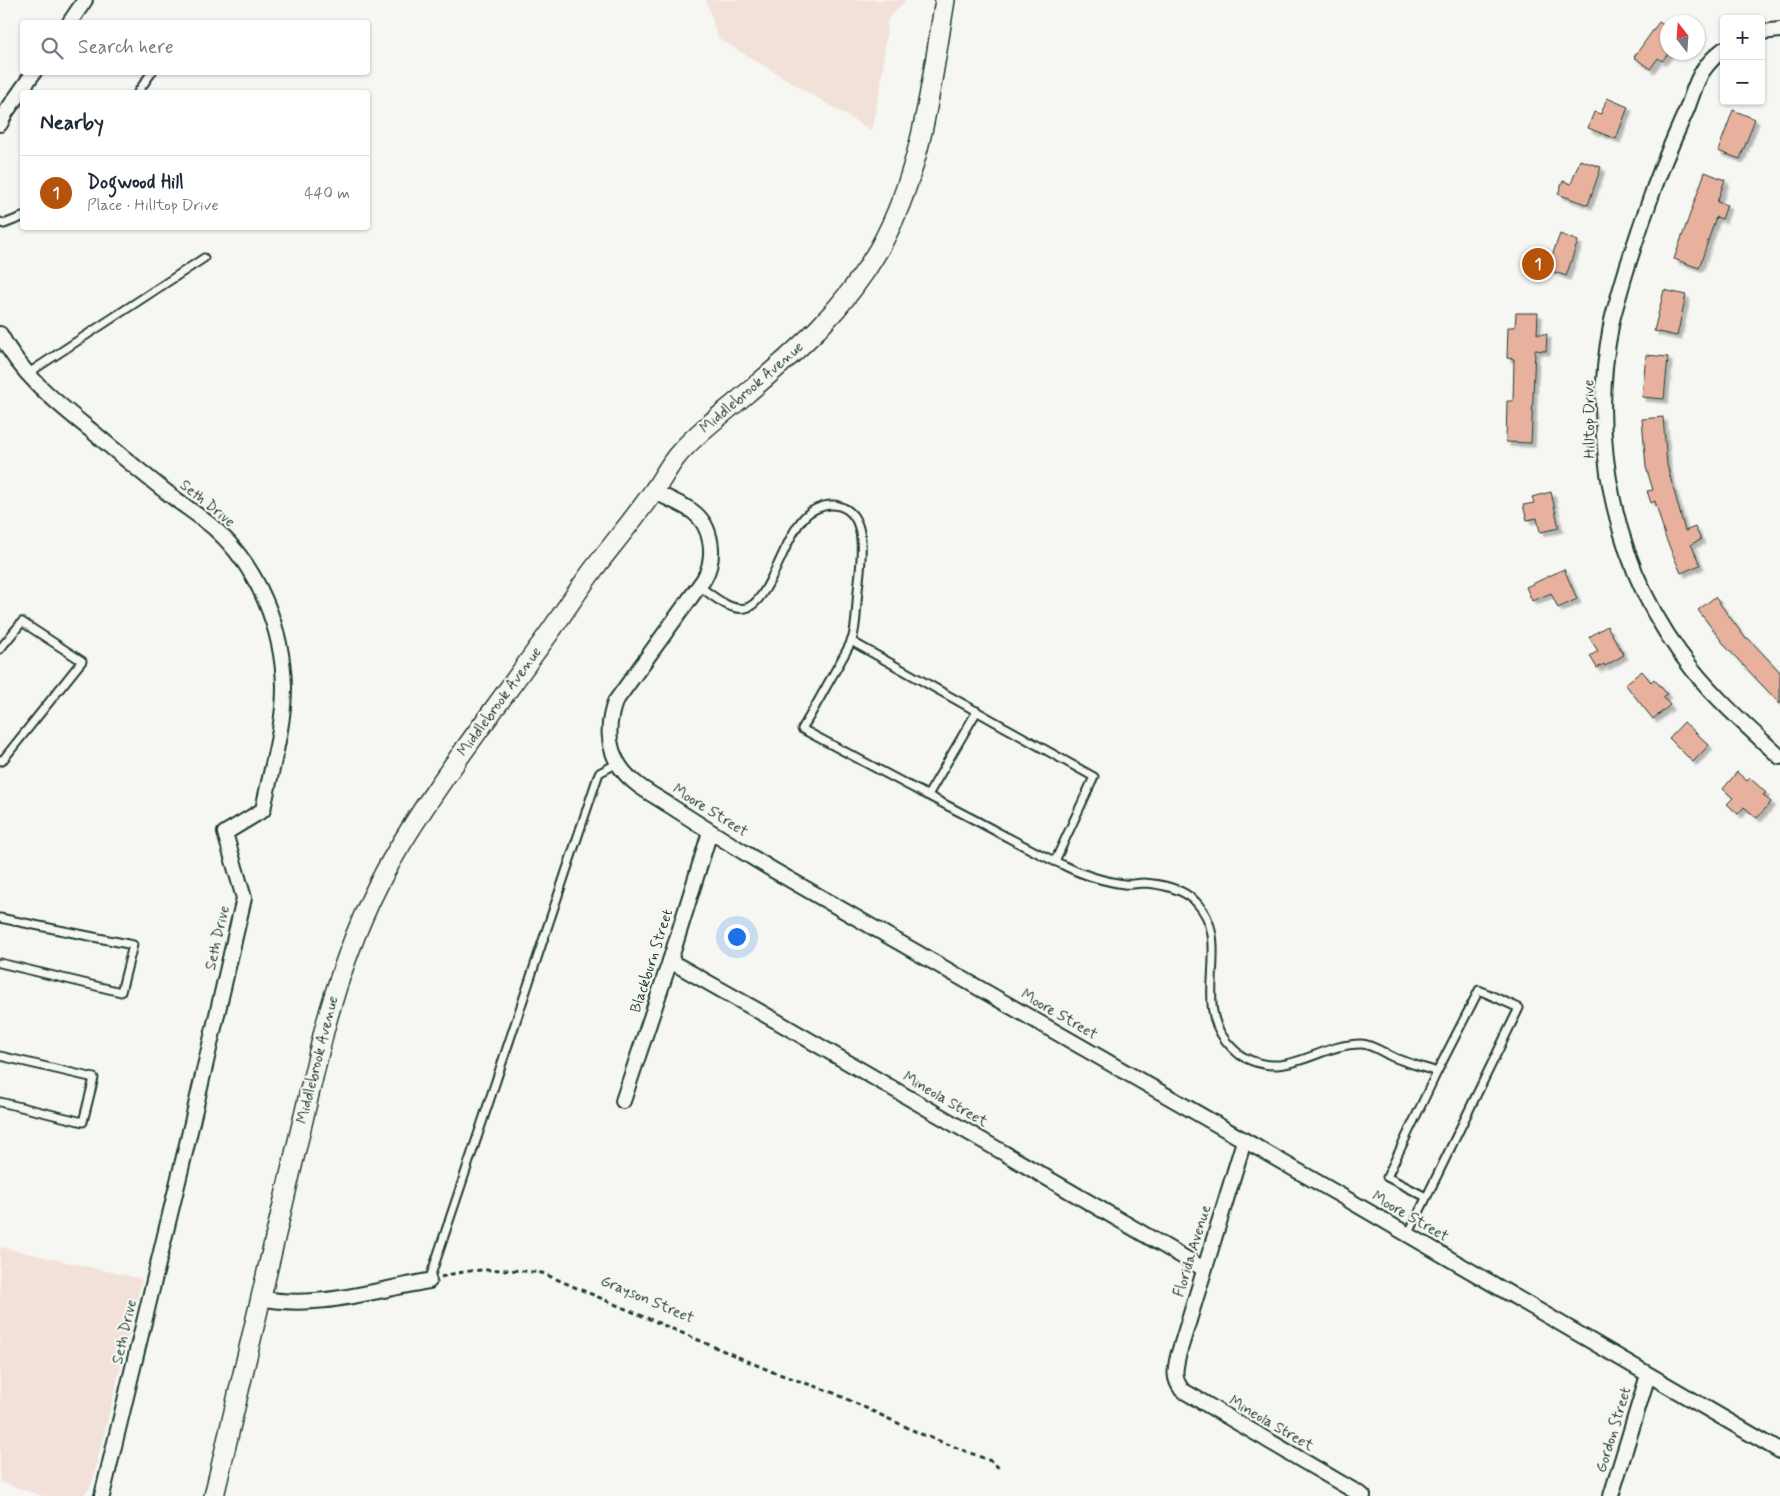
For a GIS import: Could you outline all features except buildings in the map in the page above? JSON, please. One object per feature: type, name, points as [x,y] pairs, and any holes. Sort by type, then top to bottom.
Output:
[{"type":"main road","name":"Middlebrook Avenue","points":[[214,1496],[333,998],[358,928],[374,894],[402,843],[438,787],[592,571],[654,491],[677,457],[695,437],[794,354],[822,326],[857,284],[878,250],[902,200],[920,145],[945,0]]},
{"type":"street","points":[[71,20],[86,0]]},
{"type":"street","points":[[1765,32],[1780,30]]},
{"type":"street","name":"Hilltop Drive","points":[[1720,52],[1702,72],[1660,172],[1628,264],[1613,315],[1608,341],[1603,401],[1605,444],[1611,490],[1620,529],[1630,559],[1653,609],[1678,650],[1708,687],[1780,757]]},
{"type":"street","points":[[21,90],[32,75]]},
{"type":"street","points":[[0,124],[20,92]]},
{"type":"street","name":"Seth Drive","points":[[0,334],[6,346],[42,390],[170,495],[215,529],[231,546],[255,580],[270,614],[281,657],[284,686],[279,734],[263,810],[224,833],[244,898],[102,1496]]},
{"type":"street","name":"Moore Street","points":[[654,491],[692,512],[705,527],[710,540],[711,557],[707,574],[615,702],[611,718],[610,738],[612,749],[618,762],[634,782],[710,832],[1780,1451]]},
{"type":"street","name":"Blackburn Street","points":[[623,1101],[670,961],[710,832]]},
{"type":"street","name":"Mineola Street","points":[[670,961],[1204,1269]]},
{"type":"street","name":"Florida Avenue","points":[[1174,1370],[1244,1141]]},
{"type":"street","points":[[260,1298],[285,1302],[310,1301],[429,1281]]},
{"type":"street","name":"Mineola Street","points":[[1174,1370],[1182,1390],[1363,1496]]},
{"type":"street","name":"Gordon Street","points":[[1611,1496],[1648,1375]]},
{"type":"lane","points":[[139,90],[150,75]]},
{"type":"lane","points":[[0,222],[4,224],[20,218]]},
{"type":"lane","points":[[27,374],[204,258]]},
{"type":"lane","points":[[699,586],[727,605],[742,609],[751,606],[768,584],[789,542],[803,519],[810,512],[823,507],[837,505],[853,513],[857,519],[860,536],[855,630],[851,641],[802,729],[1083,874],[1126,884],[1141,883],[1163,886],[1177,890],[1196,901],[1207,919],[1214,944],[1211,974],[1212,1014],[1222,1036],[1239,1054],[1260,1064],[1278,1066],[1301,1062],[1336,1048],[1363,1044],[1437,1072]]},
{"type":"lane","points":[[0,648],[22,622],[82,662],[2,761],[0,760]]},
{"type":"lane","points":[[851,641],[1094,777],[1055,861]]},
{"type":"lane","points":[[928,795],[977,711]]},
{"type":"lane","points":[[429,1281],[599,773],[618,762]]},
{"type":"lane","points":[[0,918],[133,946],[121,992],[0,963]]},
{"type":"lane","points":[[1408,1235],[1519,1008],[1479,990],[1387,1177],[1426,1197]]},
{"type":"lane","points":[[0,1056],[94,1078],[83,1122],[0,1102]]},
{"type":"path","name":"Grayson Street","points":[[429,1281],[451,1274],[508,1269],[542,1273],[773,1372],[842,1396],[913,1431],[991,1461],[1000,1469]]},
{"type":"shaded area","points":[[706,0],[906,0],[888,19],[881,83],[872,131],[718,38]]},
{"type":"shaded area","points":[[0,1247],[142,1279],[92,1483],[82,1496],[43,1496],[0,1482]]},
{"type":"place","name":"Dogwood Hill","points":[[1538,264]]}]
